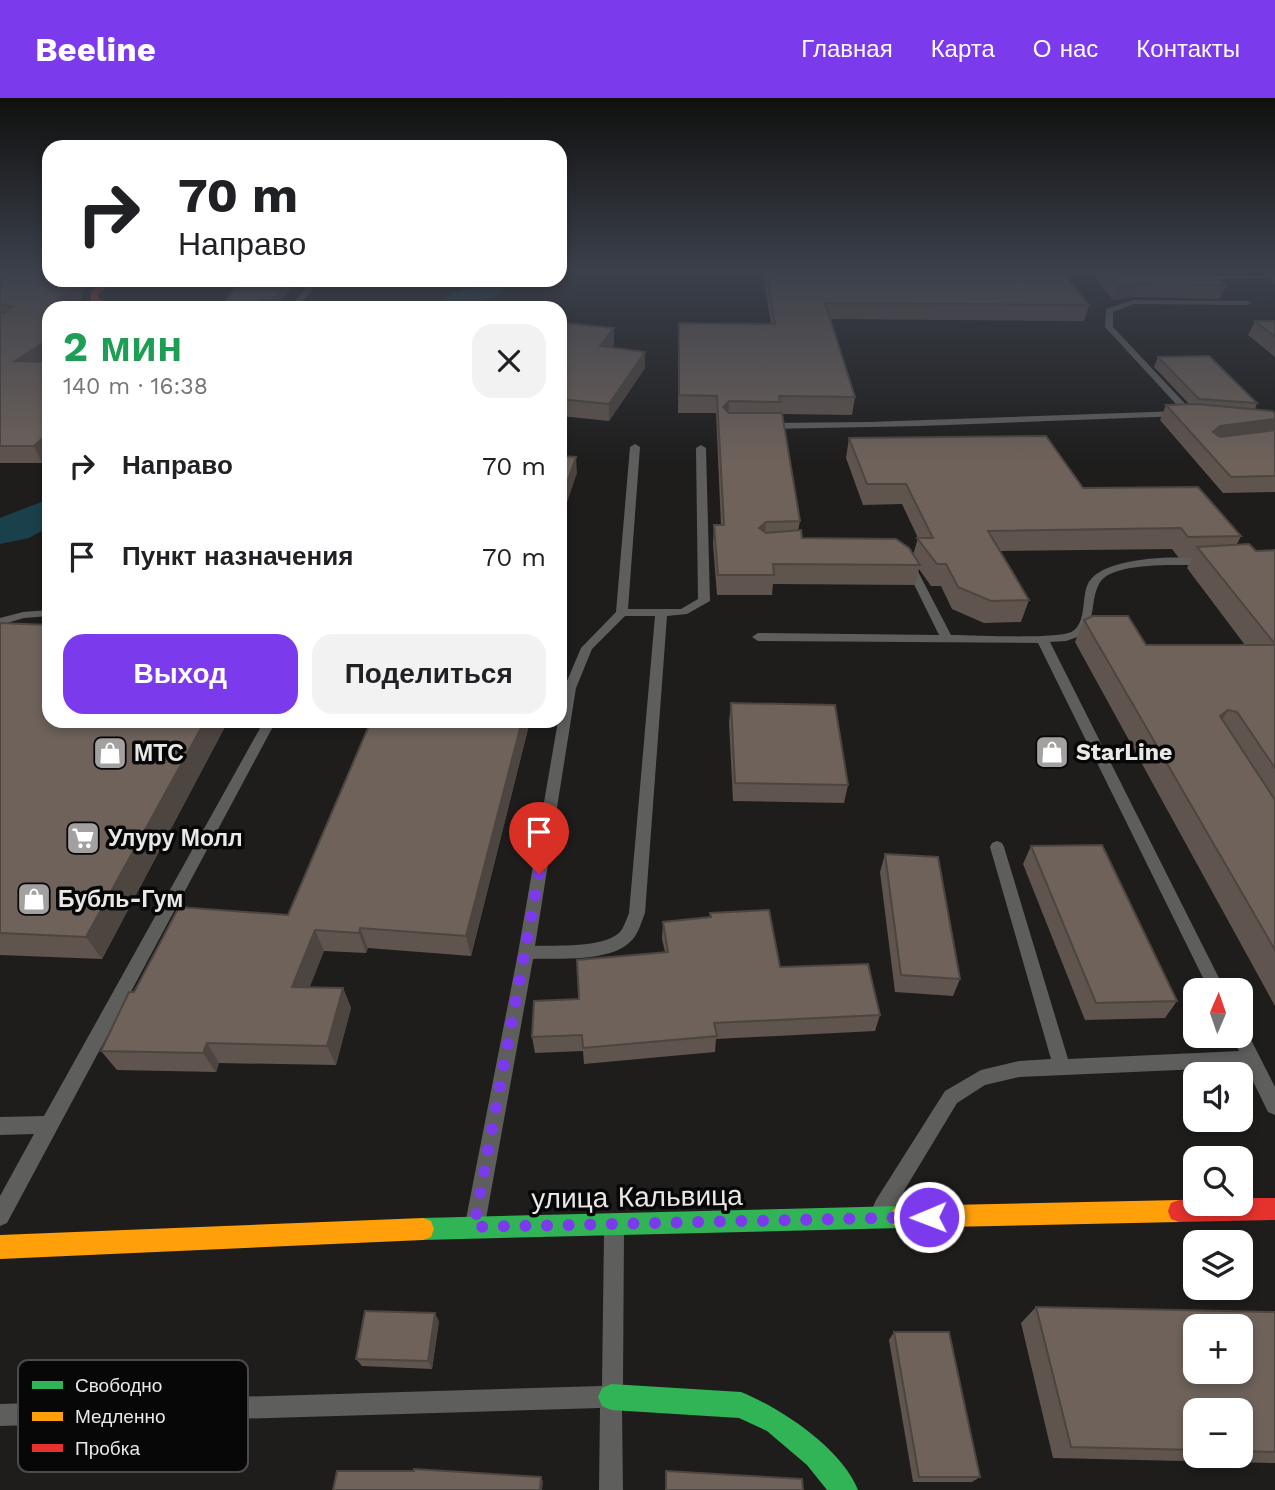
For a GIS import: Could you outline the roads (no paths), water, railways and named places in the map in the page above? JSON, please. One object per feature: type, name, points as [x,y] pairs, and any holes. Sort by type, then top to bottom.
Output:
[{"type":"street","name":"улица Кальвица","points":[[0,1247],[474,1227],[1275,1209]]},
{"type":"street","points":[[611,1397],[741,1405],[776,1422],[816,1456],[845,1490]]},
{"type":"lane","points":[[1115,333],[1190,414]]},
{"type":"lane","points":[[754,426],[873,427],[1063,416],[1202,414]]},
{"type":"lane","points":[[567,706],[570,688],[587,648],[622,613],[635,447]]},
{"type":"lane","points":[[622,613],[683,612],[704,601],[701,448]]},
{"type":"lane","points":[[899,555],[909,563],[947,639]]},
{"type":"lane","points":[[758,637],[1065,639],[1078,635],[1086,626],[1092,587],[1097,578],[1110,569],[1126,565],[1220,562]]},
{"type":"lane","points":[[0,622],[23,615],[42,614]]},
{"type":"lane","points":[[526,953],[603,947],[620,942],[629,932],[637,913],[661,614]]},
{"type":"lane","points":[[1042,639],[1211,978]]},
{"type":"lane","points":[[0,1216],[266,728]]},
{"type":"lane","points":[[474,1227],[526,953],[563,728]]},
{"type":"lane","points":[[997,847],[1062,1067]]},
{"type":"lane","points":[[1246,1048],[1275,1106]]},
{"type":"lane","points":[[876,1218],[951,1097],[981,1078],[1019,1069],[1252,1059]]},
{"type":"lane","points":[[0,1126],[50,1125]]},
{"type":"lane","points":[[611,1490],[614,1224]]},
{"type":"lane","points":[[248,1408],[611,1397]]},
{"type":"lane","points":[[0,1415],[18,1414]]},
{"type":"waterway","points":[[0,531],[14,529],[42,515]]},
{"type":"place","name":"StarLine","points":[[1052,752]]},
{"type":"place","name":"МТС","points":[[110,753]]},
{"type":"place","name":"Улуру Молл","points":[[83,838]]},
{"type":"place","name":"Бубль-Гум","points":[[34,899]]}]
